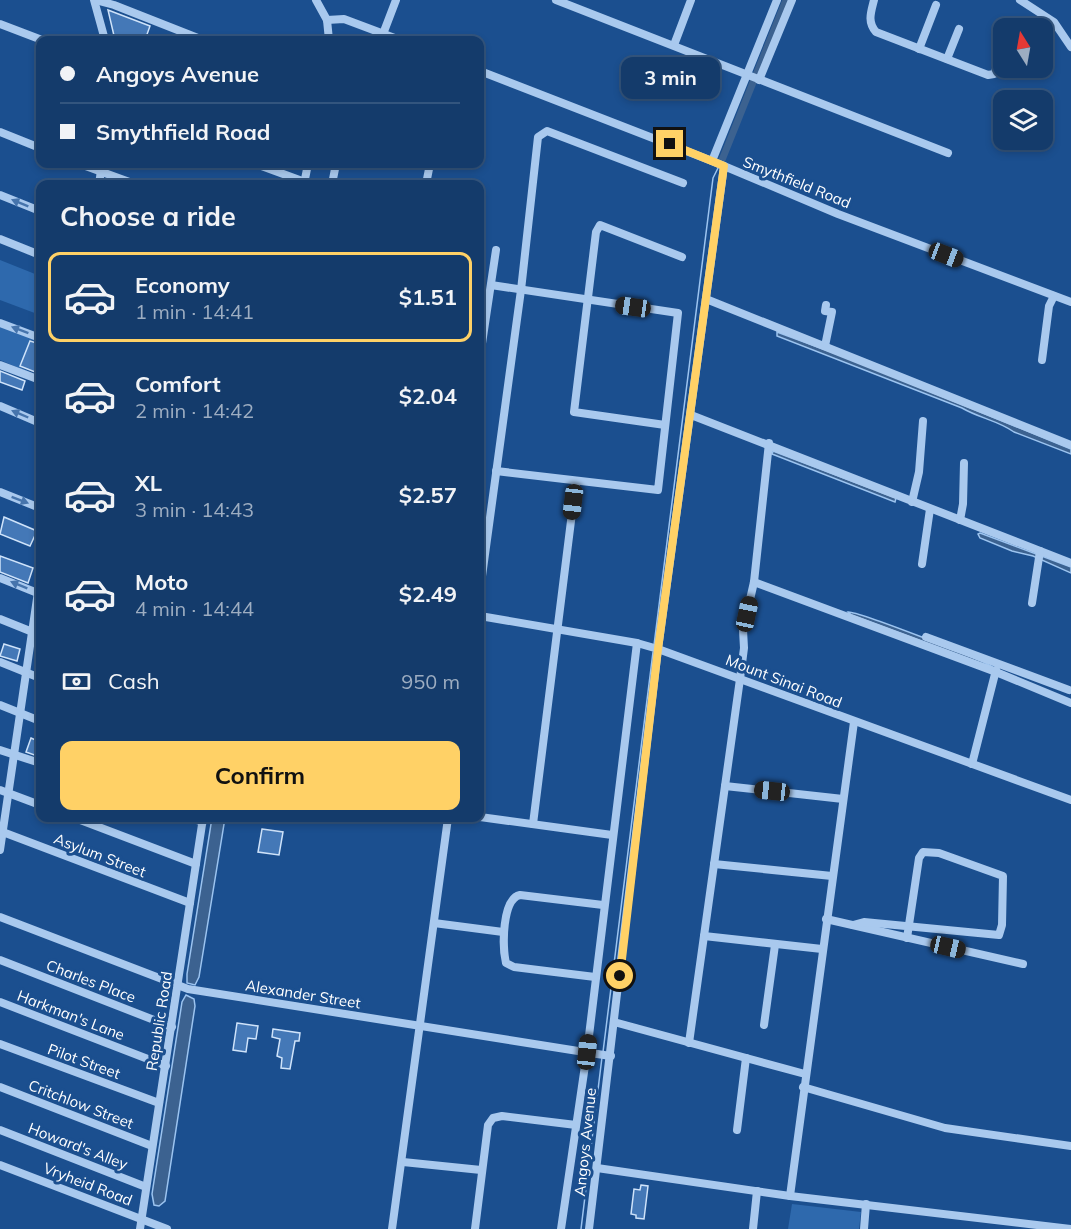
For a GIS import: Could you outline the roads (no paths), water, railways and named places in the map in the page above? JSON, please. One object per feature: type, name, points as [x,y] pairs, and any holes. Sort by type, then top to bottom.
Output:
[{"type":"street","points":[[104,36],[94,0],[114,5],[193,36]]},
{"type":"street","points":[[316,0],[327,20],[328,36]]},
{"type":"street","points":[[383,34],[396,0]]},
{"type":"street","points":[[556,0],[948,153]]},
{"type":"street","points":[[674,45],[691,0]]},
{"type":"street","points":[[712,161],[777,0]]},
{"type":"street","points":[[759,81],[792,0]]},
{"type":"street","points":[[874,0],[870,14],[870,26],[876,32],[991,75],[993,71]]},
{"type":"street","points":[[1020,0],[1054,22],[1071,47]]},
{"type":"street","points":[[919,49],[936,5]]},
{"type":"street","points":[[327,20],[344,19],[389,36]]},
{"type":"street","points":[[0,24],[36,38]]},
{"type":"street","points":[[947,59],[959,29]]},
{"type":"street","name":"Smythfield Road","points":[[484,73],[712,161],[838,214],[1071,302]]},
{"type":"street","points":[[484,561],[521,290],[538,136],[547,131],[683,183]]},
{"type":"street","points":[[0,132],[36,146]]},
{"type":"street","name":"Angoys Avenue","points":[[589,1229],[614,1022],[653,648],[691,415],[724,166]]},
{"type":"street","points":[[101,168],[126,180]]},
{"type":"street","points":[[266,168],[297,180]]},
{"type":"street","points":[[0,195],[36,209]]},
{"type":"street","points":[[665,425],[574,412],[596,232],[600,225],[682,257]]},
{"type":"street","points":[[0,239],[36,253]]},
{"type":"street","points":[[484,325],[496,250]]},
{"type":"street","points":[[491,285],[678,313],[658,490],[496,471]]},
{"type":"street","points":[[1042,360],[1049,306],[1054,296]]},
{"type":"street","points":[[706,299],[1071,445]]},
{"type":"street","points":[[825,346],[832,312],[825,311],[826,305]]},
{"type":"street","points":[[0,322],[36,336]]},
{"type":"street","points":[[0,365],[36,378]]},
{"type":"street","points":[[0,406],[36,421]]},
{"type":"street","points":[[691,415],[768,443],[912,502],[928,512],[960,520],[1071,563]]},
{"type":"street","points":[[912,502],[920,472],[923,421]]},
{"type":"street","points":[[689,1042],[740,679],[744,648],[743,630],[753,582],[768,443]]},
{"type":"street","points":[[960,520],[963,504],[964,463]]},
{"type":"street","points":[[533,824],[576,481]]},
{"type":"street","points":[[0,492],[36,506]]},
{"type":"street","points":[[922,564],[928,512]]},
{"type":"street","points":[[1032,603],[1040,551]]},
{"type":"street","points":[[0,578],[36,592]]},
{"type":"street","points":[[753,582],[997,668],[1070,690]]},
{"type":"street","name":"Mount Sinai Road","points":[[484,617],[637,643],[1071,800]]},
{"type":"street","points":[[0,619],[36,633]]},
{"type":"street","points":[[0,850],[27,672],[36,637]]},
{"type":"street","points":[[926,637],[1071,703]]},
{"type":"street","points":[[561,1229],[587,1052],[603,905],[637,643]]},
{"type":"street","points":[[0,662],[36,676]]},
{"type":"street","points":[[972,764],[997,668]]},
{"type":"street","points":[[0,705],[36,720]]},
{"type":"street","points":[[790,1196],[854,722]]},
{"type":"street","points":[[0,750],[36,762]]},
{"type":"street","points":[[725,786],[843,799]]},
{"type":"street","points":[[0,790],[36,804]]},
{"type":"street","points":[[484,818],[612,835]]},
{"type":"street","points":[[86,822],[196,864]]},
{"type":"street","name":"Republic Road","points":[[140,1229],[203,822]]},
{"type":"street","points":[[392,1229],[403,1162],[447,822]]},
{"type":"street","name":"Asylum Street","points":[[1,832],[190,903]]},
{"type":"street","points":[[853,925],[864,922],[909,926],[999,935],[1002,925],[1003,876],[939,853],[923,852],[919,858],[909,926],[907,938]]},
{"type":"street","points":[[714,864],[832,876]]},
{"type":"street","points":[[595,977],[514,967],[506,963],[503,932],[510,901],[513,897],[520,895],[603,905]]},
{"type":"street","name":"Alexander Street","points":[[0,917],[178,986],[609,1056]]},
{"type":"street","points":[[826,919],[1023,964]]},
{"type":"street","points":[[434,923],[503,932]]},
{"type":"street","points":[[704,936],[822,950]]},
{"type":"street","points":[[764,1025],[775,945]]},
{"type":"street","name":"Charles Place","points":[[0,960],[171,1027]]},
{"type":"street","name":"Harkman's Lane","points":[[0,1002],[165,1066]]},
{"type":"street","points":[[614,1022],[805,1074]]},
{"type":"street","name":"Pilot Street","points":[[0,1044],[159,1103]]},
{"type":"street","points":[[737,1130],[746,1058]]},
{"type":"street","name":"Critchlow Street","points":[[0,1087],[152,1146]]},
{"type":"street","points":[[803,1087],[945,1128],[1071,1146]]},
{"type":"street","points":[[475,1229],[488,1125],[493,1118],[502,1116],[576,1125]]},
{"type":"street","name":"Howard's Alley","points":[[0,1131],[146,1187]]},
{"type":"street","points":[[403,1162],[481,1170]]},
{"type":"street","name":"Vryheid Road","points":[[0,1165],[167,1229]]},
{"type":"street","points":[[597,1168],[790,1196],[1071,1229]]},
{"type":"street","points":[[753,1229],[757,1191]]},
{"type":"street","points":[[864,1229],[866,1204]]},
{"type":"waterway","points":[[722,160],[786,0]]},
{"type":"waterway","points":[[654,645],[713,178],[718,168]]},
{"type":"waterway","points":[[603,1052],[653,652]]},
{"type":"waterway","points":[[581,1229],[602,1057]]}]
